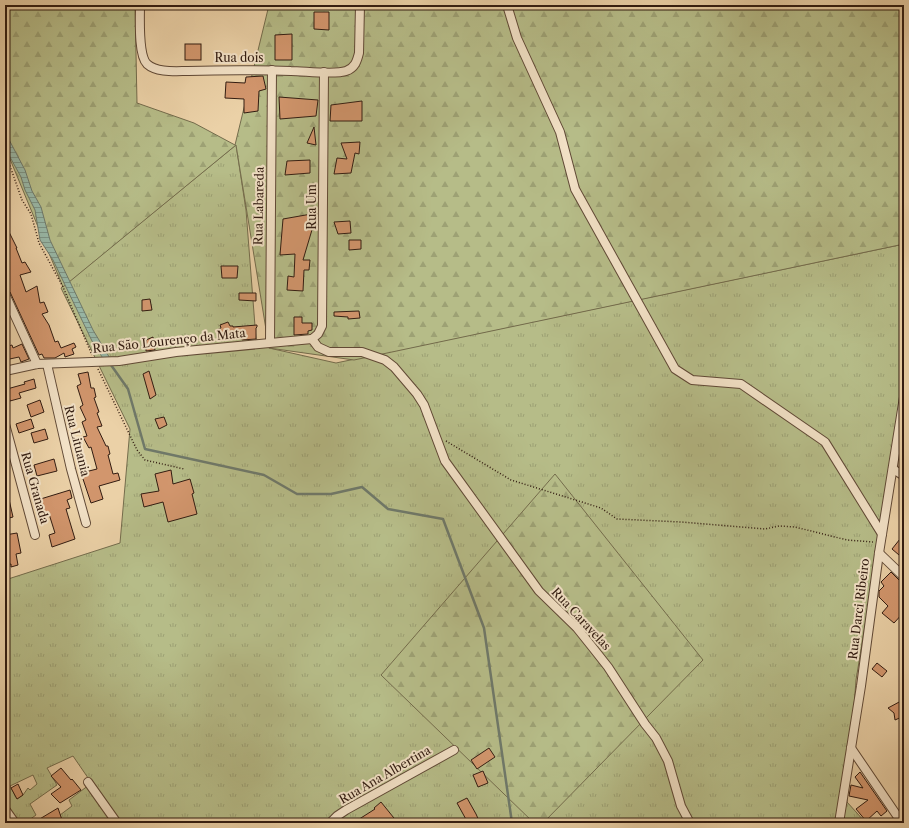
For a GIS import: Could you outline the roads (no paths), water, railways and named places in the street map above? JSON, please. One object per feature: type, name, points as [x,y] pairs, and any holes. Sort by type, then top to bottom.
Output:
[{"type":"street","name":"Rua dois","points":[[140,5],[142,51],[146,63],[154,69],[180,71],[272,70],[324,72],[344,72],[354,66],[358,60],[360,5]]},
{"type":"street","points":[[506,5],[518,38],[560,132],[575,189],[675,369],[692,380],[741,384],[825,442],[882,534]]},
{"type":"street","name":"Rua Labareda","points":[[270,342],[272,70]]},
{"type":"street","name":"Rua Um","points":[[312,339],[321,330],[322,326],[324,72]]},
{"type":"street","points":[[5,294],[37,364]]},
{"type":"street","name":"Rua São Lourenço da Mata","points":[[5,371],[37,364],[119,361],[176,352],[312,339]]},
{"type":"street","name":"Rua Caravelas","points":[[312,339],[318,347],[329,352],[362,352],[385,360],[394,367],[417,394],[424,405],[435,438],[445,461],[539,591],[576,628],[608,667],[638,714],[656,738],[668,760],[681,806],[690,823]]},
{"type":"street","name":"Rua Lituania","points":[[47,364],[71,469],[86,523]]},
{"type":"street","name":"Rua Darci Ribeiro","points":[[839,823],[861,686],[879,553],[904,398]]},
{"type":"street","name":"Rua Granada","points":[[5,424],[35,535]]},
{"type":"street","points":[[893,469],[904,476]]},
{"type":"street","points":[[879,553],[904,577]]},
{"type":"street","points":[[851,748],[902,823]]},
{"type":"street","name":"Rua Ana Albertina","points":[[330,823],[346,810],[454,750]]},
{"type":"street","points":[[88,782],[117,823]]},
{"type":"street","points":[[5,809],[15,823]]},
{"type":"waterway","points":[[111,365],[128,389],[145,449],[264,475],[297,494],[331,494],[362,487],[388,509],[443,519],[484,628],[512,823]]}]
